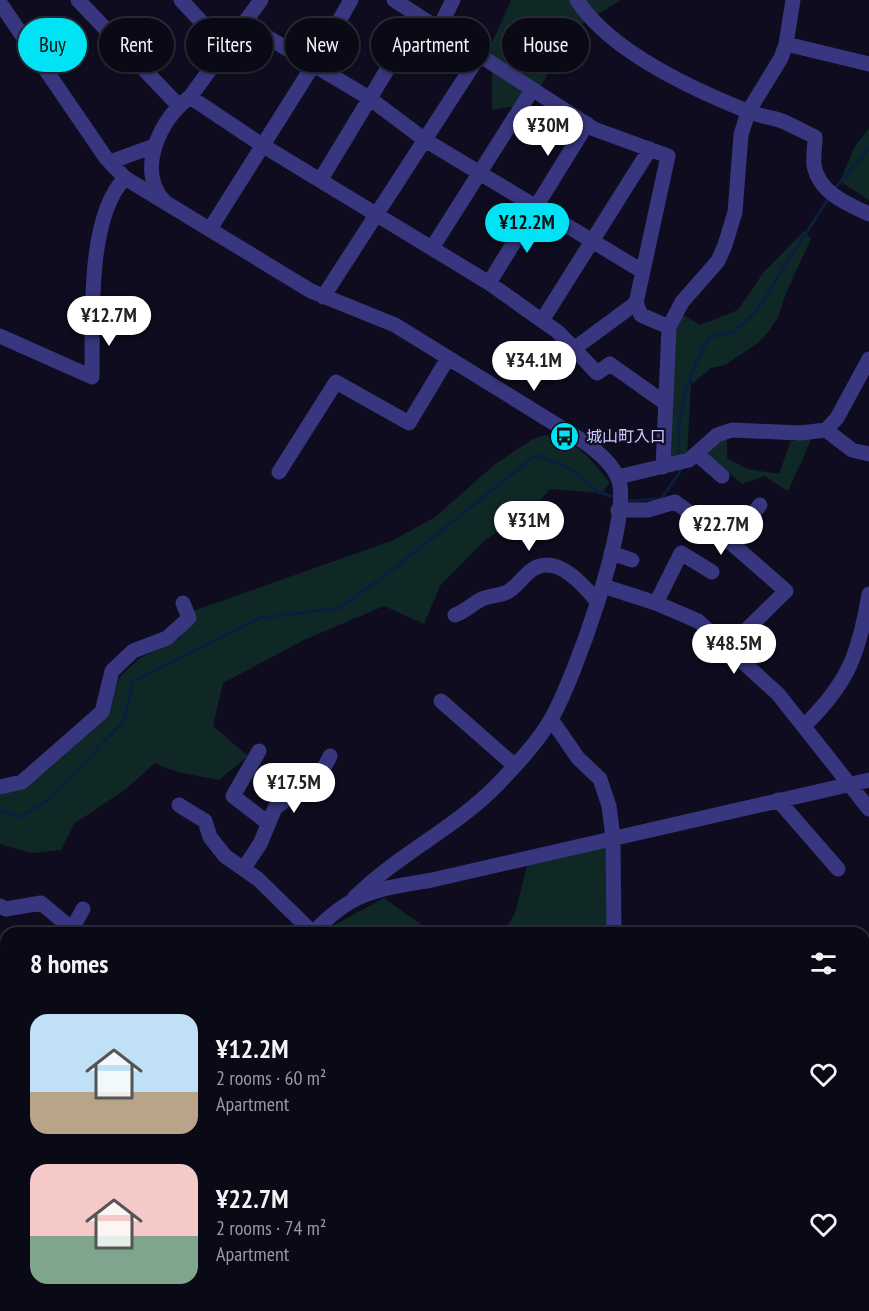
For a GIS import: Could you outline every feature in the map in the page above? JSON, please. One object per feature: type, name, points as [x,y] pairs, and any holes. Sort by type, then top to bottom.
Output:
[{"type":"street","points":[[78,0],[184,101],[321,179],[374,214],[489,283],[543,320],[575,348],[597,373],[610,364],[665,403]]},
{"type":"street","points":[[181,0],[198,18]]},
{"type":"street","points":[[248,18],[261,0]]},
{"type":"street","points":[[341,18],[351,0]]},
{"type":"street","points":[[321,179],[419,17],[394,0]]},
{"type":"street","points":[[444,18],[453,0]]},
{"type":"street","points":[[577,0],[588,18],[612,38],[665,72],[748,112],[782,121],[815,137],[814,165],[820,180],[833,195],[869,214]]},
{"type":"street","points":[[667,466],[665,403],[669,327],[682,302],[718,261],[725,245],[735,212],[741,135],[748,112],[786,44],[793,0]]},
{"type":"street","points":[[0,3],[110,162],[125,178],[323,297],[394,325],[586,443],[603,456],[618,477],[618,510],[603,586],[579,660],[551,719],[515,766],[466,814],[384,871],[320,927]]},
{"type":"street","points":[[786,44],[869,64]]},
{"type":"street","points":[[490,63],[587,124],[668,156],[636,303],[641,315],[669,327]]},
{"type":"street","points":[[171,207],[154,187],[152,173],[154,146],[206,72]]},
{"type":"street","points":[[210,229],[309,72]]},
{"type":"street","points":[[327,72],[369,98],[425,140],[642,271]]},
{"type":"street","points":[[323,297],[374,214],[469,72]]},
{"type":"street","points":[[432,248],[532,90]]},
{"type":"street","points":[[489,283],[587,124]]},
{"type":"street","points":[[110,162],[154,146]]},
{"type":"street","points":[[543,320],[650,149]]},
{"type":"street","points":[[0,336],[92,377],[94,267],[100,231],[114,189],[125,178]]},
{"type":"street","points":[[575,348],[636,303]]},
{"type":"street","points":[[279,472],[336,382],[409,423],[448,358]]},
{"type":"street","points":[[618,477],[667,466],[694,457],[711,439],[732,430],[800,433],[826,430],[837,418],[869,359]]},
{"type":"street","points":[[826,430],[852,450],[869,454]]},
{"type":"street","points":[[694,457],[722,476]]},
{"type":"street","points":[[618,510],[648,510],[675,502],[730,542],[786,591],[729,647]]},
{"type":"street","points":[[730,542],[760,506]]},
{"type":"street","points":[[610,553],[632,560]]},
{"type":"street","points":[[656,603],[681,553],[712,572]]},
{"type":"street","points":[[455,615],[469,610],[482,599],[510,591],[536,567],[547,565],[557,567],[569,574],[597,601]]},
{"type":"street","points":[[603,586],[656,603],[699,621],[778,694],[851,783],[869,809]]},
{"type":"street","points":[[805,725],[848,674],[861,641],[869,594]]},
{"type":"street","points":[[0,787],[22,782],[102,712],[112,671],[133,651],[167,638],[189,618],[183,603]]},
{"type":"street","points":[[441,701],[515,766]]},
{"type":"street","points":[[551,719],[578,758],[600,779],[609,806],[613,837],[614,927]]},
{"type":"street","points":[[259,752],[233,796],[268,823]]},
{"type":"street","points":[[244,868],[260,844],[275,808],[321,774],[330,756]]},
{"type":"street","points":[[354,898],[388,888],[432,880],[869,780]]},
{"type":"street","points":[[778,800],[838,869]]},
{"type":"street","points":[[179,805],[205,821],[210,837],[225,856],[244,868],[307,927]]},
{"type":"street","points":[[0,906],[6,909],[41,903],[69,927]]},
{"type":"street","points":[[76,927],[83,909]]},
{"type":"green space","points":[[511,0],[621,0],[589,20],[589,18],[503,18]]},
{"type":"green space","points":[[502,20],[502,72],[549,72],[532,103],[492,110],[492,43]]},
{"type":"green space","points":[[869,128],[869,200],[840,181],[855,146]]},
{"type":"green space","points":[[804,231],[811,239],[777,319],[769,331],[758,343],[725,365],[711,368],[693,383],[688,378],[691,384],[687,456],[671,460],[673,328],[678,312],[700,325],[738,310],[763,273]]},
{"type":"green space","points":[[544,435],[566,441],[589,458],[610,483],[602,493],[550,489],[526,517],[486,539],[440,586],[424,624],[384,606],[304,640],[223,683],[213,726],[248,756],[219,780],[177,772],[155,763],[126,789],[74,824],[61,850],[32,853],[0,844],[0,794],[27,788],[104,720],[120,676],[140,658],[180,638],[193,611],[391,541],[434,518],[494,465],[531,440]]},
{"type":"green space","points":[[727,435],[727,458],[747,469],[779,474],[791,441],[812,438],[788,491],[764,476],[742,484],[707,454]]},
{"type":"green space","points":[[609,847],[610,927],[507,927],[515,913],[528,862]]},
{"type":"green space","points":[[384,898],[425,927],[331,927]]},
{"type":"waterway","points":[[835,188],[869,149]]},
{"type":"waterway","points":[[679,459],[681,411],[689,381],[709,337],[735,331],[756,311],[830,196]]},
{"type":"waterway","points":[[0,810],[20,817],[47,801],[124,721],[133,681],[260,618],[340,608],[391,571],[536,455],[569,468],[598,492],[614,497]]},
{"type":"waterway","points":[[626,501],[661,499],[680,472],[680,468]]},
{"type":"place","name":"城山町入口","points":[[565,436]]}]
